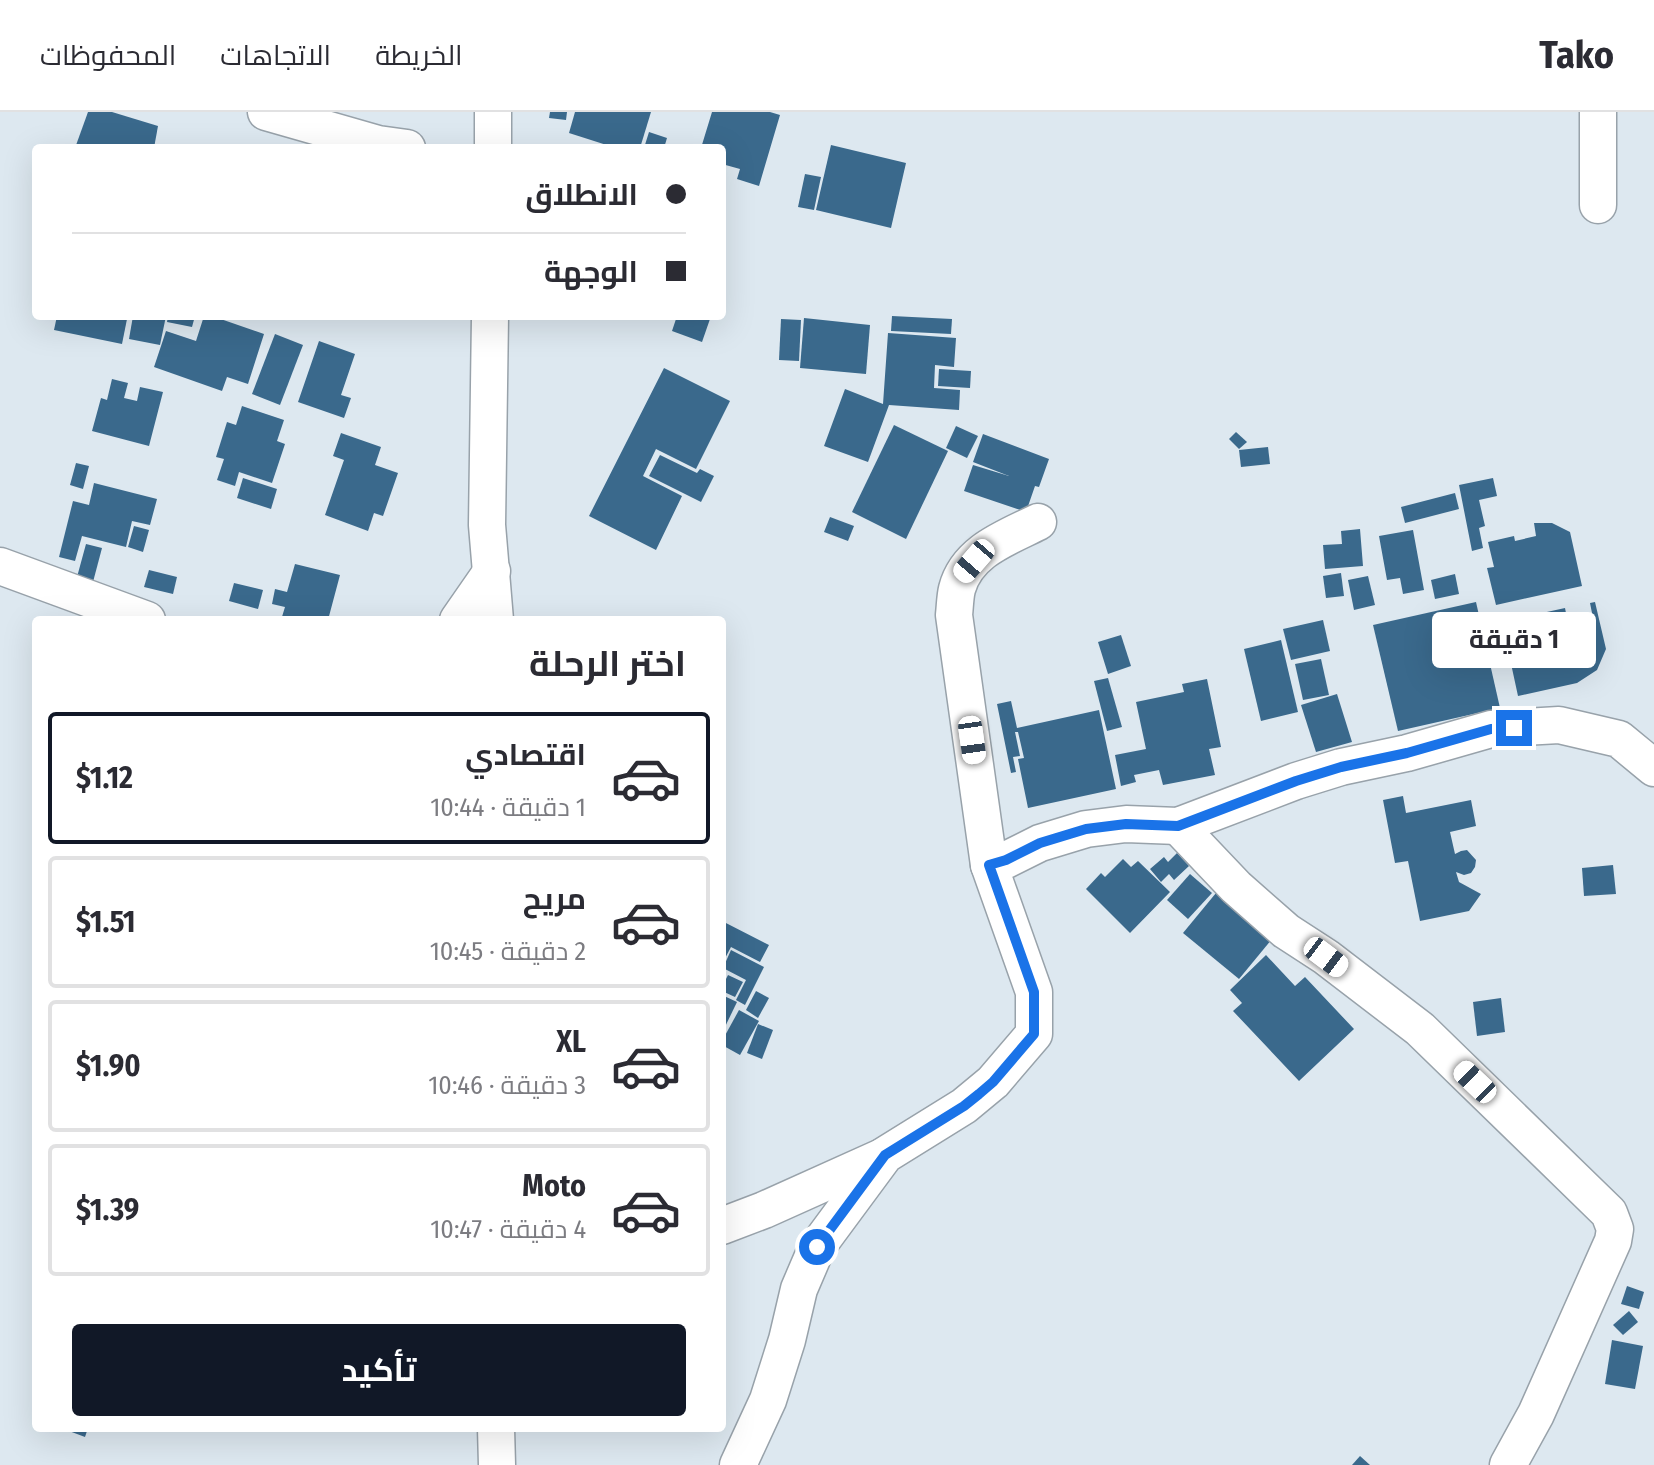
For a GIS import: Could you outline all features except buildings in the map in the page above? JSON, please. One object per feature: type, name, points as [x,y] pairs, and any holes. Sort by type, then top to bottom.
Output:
[{"type":"street","points":[[266,112],[378,144]]},
{"type":"street","points":[[493,112],[493,144]]},
{"type":"street","points":[[1598,112],[1598,205]]},
{"type":"street","points":[[490,320],[487,525],[495,616]]},
{"type":"street","points":[[726,1224],[885,1155],[964,1106],[993,1082],[1034,1034],[1034,992],[989,865],[954,615],[957,590],[964,573],[985,548],[1038,522]]},
{"type":"street","points":[[0,566],[136,616]]},
{"type":"street","points":[[461,616],[492,571]]},
{"type":"street","points":[[989,865],[1040,843],[1086,829],[1126,824],[1178,826],[1326,772],[1491,729],[1559,725],[1619,739],[1654,768]]},
{"type":"street","points":[[1178,826],[1236,887],[1286,931],[1326,957],[1420,1029],[1609,1213],[1615,1229],[1613,1241],[1536,1414],[1508,1465]]},
{"type":"street","points":[[738,1465],[768,1400],[799,1289],[817,1247],[885,1155]]},
{"type":"street","points":[[496,1432],[497,1465]]},
{"type":"route","points":[[817,1247],[885,1155],[979,1094],[1034,1034],[1034,992],[989,865],[1040,843],[1086,829],[1126,824],[1178,826],[1341,767],[1407,753],[1491,729],[1514,728]]}]
